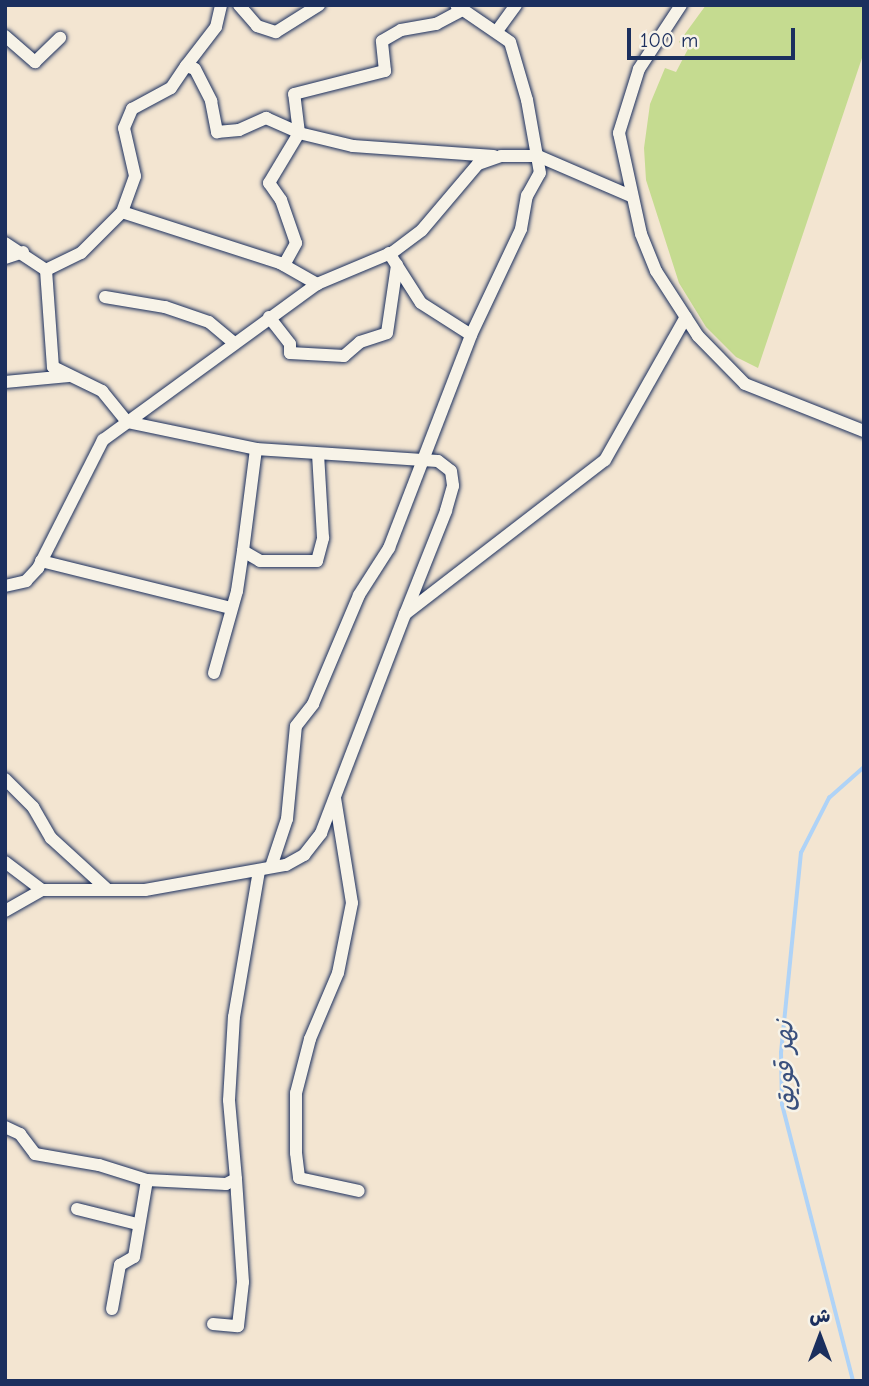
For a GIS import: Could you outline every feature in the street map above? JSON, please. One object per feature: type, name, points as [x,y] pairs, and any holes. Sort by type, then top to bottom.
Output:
[{"type":"street","points":[[46,270],[81,253],[122,212],[135,176],[124,128],[132,109],[171,88],[216,27],[221,5]]},
{"type":"street","points":[[239,5],[257,26],[276,32],[319,5]]},
{"type":"street","points":[[497,31],[516,5]]},
{"type":"street","points":[[681,5],[639,69],[619,133],[631,196],[656,271],[698,336],[745,384],[864,430]]},
{"type":"street","points":[[213,1324],[238,1326],[243,1282],[229,1100],[234,1017],[265,869],[287,818],[296,726],[313,704],[359,595],[388,548],[425,459],[471,335],[521,229],[527,196],[540,173],[518,60],[510,42],[459,8],[436,24],[401,30],[382,41],[385,71],[295,94],[299,133],[269,183],[281,200],[296,243],[285,265]]},
{"type":"street","points":[[5,36],[35,62],[60,38]]},
{"type":"street","points":[[186,66],[195,69],[211,101],[217,132],[239,130],[265,118],[299,133],[353,146],[538,156],[631,196]]},
{"type":"street","points":[[5,586],[26,581],[41,561],[103,440],[233,342],[317,284],[390,253],[422,230],[478,164],[501,156]]},
{"type":"street","points":[[122,212],[285,265],[317,284]]},
{"type":"street","points":[[5,243],[23,252],[46,270],[53,367],[102,391],[127,422],[256,449],[438,461],[451,471],[453,486],[321,833],[304,855],[265,869],[145,890],[42,890],[5,911]]},
{"type":"street","points":[[5,258],[23,252]]},
{"type":"street","points":[[390,253],[421,303],[471,335]]},
{"type":"street","points":[[269,317],[290,344],[290,353],[344,356],[360,342],[387,333],[397,265]]},
{"type":"street","points":[[105,297],[165,307],[209,322],[233,342]]},
{"type":"street","points":[[405,614],[605,460],[685,317]]},
{"type":"street","points":[[5,382],[69,376]]},
{"type":"street","points":[[214,673],[232,608],[243,551],[256,449]]},
{"type":"street","points":[[243,551],[260,561],[317,561],[323,538],[318,455]]},
{"type":"street","points":[[41,561],[232,608]]},
{"type":"street","points":[[5,779],[33,807],[51,838],[108,890]]},
{"type":"street","points":[[334,797],[352,903],[338,973],[310,1039],[296,1093],[296,1153],[299,1178],[359,1191]]},
{"type":"street","points":[[5,862],[42,890]]},
{"type":"street","points":[[5,1127],[20,1134],[35,1154],[99,1165],[147,1180],[226,1184],[236,1179]]},
{"type":"street","points":[[112,1309],[120,1265],[134,1257],[137,1224],[147,1180]]},
{"type":"street","points":[[77,1209],[137,1224]]},
{"type":"green space","points":[[706,5],[864,5],[864,52],[758,368],[736,357],[706,327],[679,283],[646,180],[644,148],[650,104],[665,68],[676,72],[688,49],[679,42]]},
{"type":"waterway","name":"نهر قويق","points":[[853,1381],[782,1105],[781,1053],[801,853],[829,798],[864,767]]}]
